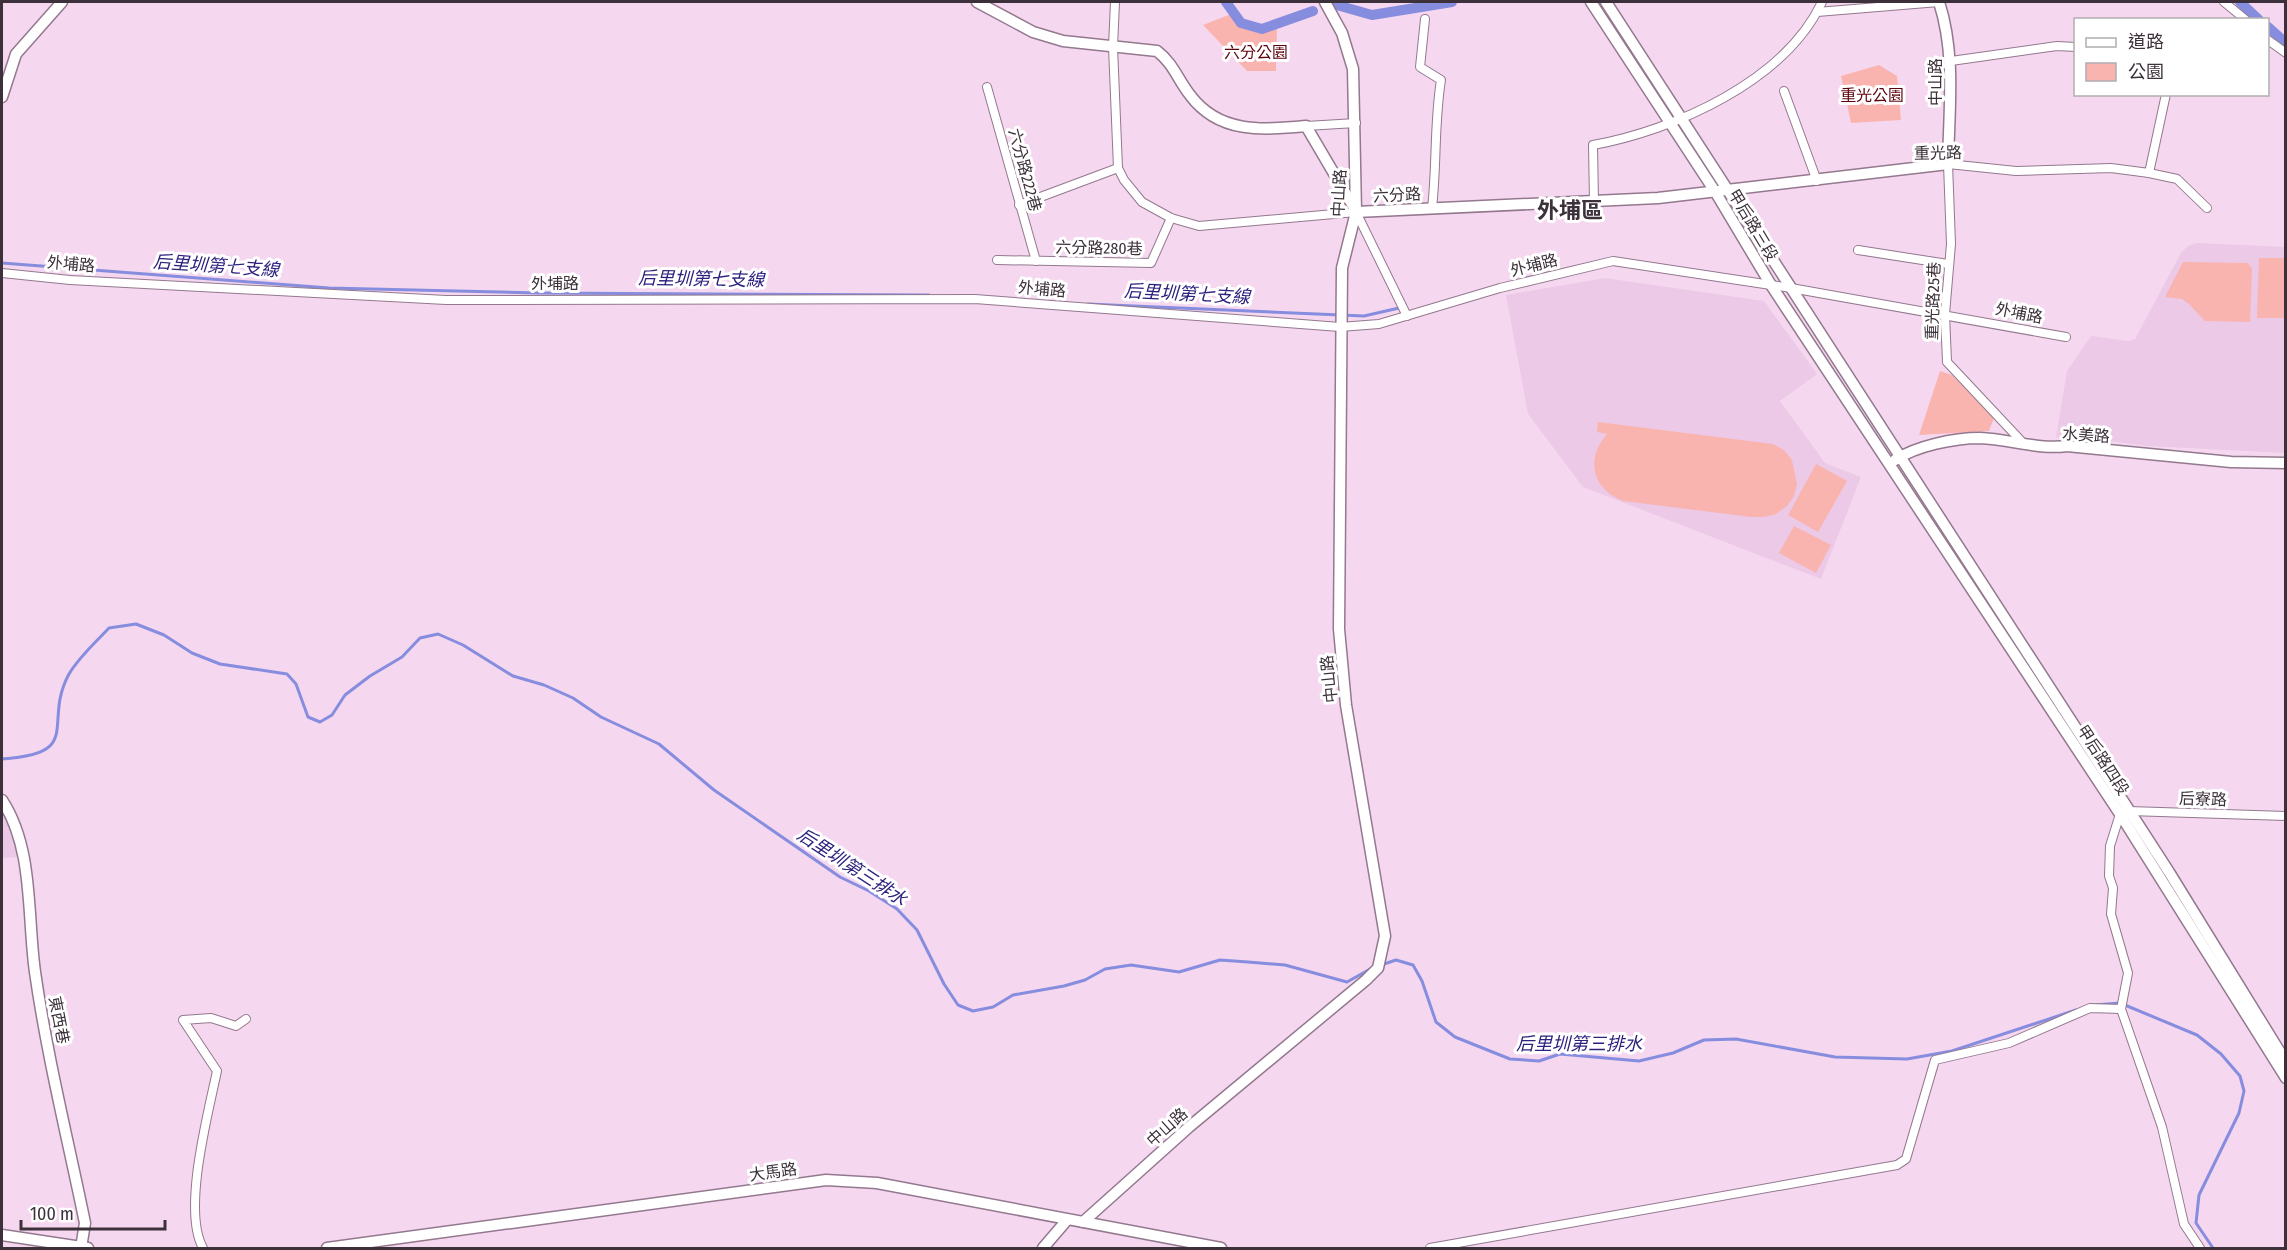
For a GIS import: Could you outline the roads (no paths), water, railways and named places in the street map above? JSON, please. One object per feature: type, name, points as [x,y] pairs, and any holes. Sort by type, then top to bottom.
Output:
[{"type":"street","points":[[2,97],[16,54],[62,2]]},
{"type":"street","points":[[977,2],[1033,32],[1063,41],[1157,51],[1168,60],[1190,95],[1206,112],[1223,123],[1259,130],[1356,123]]},
{"type":"street","points":[[1116,2],[1113,47],[1118,168],[1124,180],[1142,202],[1171,218],[1199,226],[1356,212],[1407,316]]},
{"type":"street","name":"中山路","points":[[1083,1222],[1188,1127],[1378,968],[1385,936],[1346,705],[1339,629],[1340,327],[1342,268],[1356,212],[1356,123],[1353,69],[1342,33],[1325,2]]},
{"type":"street","name":"甲后路三段","points":[[1591,2],[1668,123],[1716,193],[1771,285],[1890,463]]},
{"type":"street","name":"甲后路三段","points":[[1606,2],[1900,457]]},
{"type":"street","points":[[1594,202],[1593,145],[1668,123],[1720,102],[1761,75],[1790,46],[1817,12],[1822,2]]},
{"type":"street","points":[[1817,12],[1939,2]]},
{"type":"street","name":"中山路","points":[[1939,2],[1948,30],[1951,61],[1948,164]]},
{"type":"street","points":[[2224,2],[2244,18]]},
{"type":"street","points":[[1425,19],[1420,67],[1441,80],[1435,117],[1437,167],[1432,208]]},
{"type":"street","points":[[2269,41],[2286,53]]},
{"type":"street","points":[[1951,61],[2057,46],[2074,47]]},
{"type":"street","name":"六分路222巷","points":[[987,87],[1036,261]]},
{"type":"street","points":[[1784,91],[1817,181]]},
{"type":"street","points":[[2150,173],[2166,96]]},
{"type":"street","name":"六分路","points":[[1306,126],[1356,212],[1594,202],[1716,193],[1728,189]]},
{"type":"street","name":"重光路","points":[[1728,189],[1817,181],[1948,164],[2016,171],[2111,168],[2177,179],[2207,208]]},
{"type":"street","name":"重光路25巷","points":[[1948,164],[1951,236],[1945,314],[1947,362],[2024,444]]},
{"type":"street","points":[[1019,205],[1118,168]]},
{"type":"street","name":"六分路280巷","points":[[997,260],[1151,263],[1171,218]]},
{"type":"street","points":[[1858,249],[1948,264]]},
{"type":"street","name":"外埔路","points":[[2,273],[70,280],[446,300],[975,299],[1340,327],[1379,324],[1500,288],[1613,261],[1791,288],[2066,337]]},
{"type":"street","name":"水美路","points":[[1890,463],[1900,457],[1937,445],[1978,438],[2231,462],[2286,463]]},
{"type":"street","name":"甲后路四段","points":[[1900,457],[2124,812],[2286,1062]]},
{"type":"street","name":"甲后路四段","points":[[1890,463],[2124,812],[2286,1078]]},
{"type":"street","name":"東西巷","points":[[2,800],[12,816],[21,844],[35,973],[85,1223],[84,1248]]},
{"type":"street","points":[[2124,812],[2110,846],[2109,876],[2113,888],[2111,914],[2128,973],[2121,1009],[2162,1127],[2184,1224],[2200,1248]]},
{"type":"street","name":"后寮路","points":[[2124,812],[2286,816]]},
{"type":"street","points":[[1430,1248],[1897,1165],[1906,1159],[1935,1060],[2009,1043],[2090,1008],[2121,1009]]},
{"type":"street","points":[[204,1248],[196,1235],[197,1179],[217,1071],[183,1020],[211,1018],[236,1026],[246,1019]]},
{"type":"street","name":"大馬路","points":[[327,1248],[826,1180],[877,1183],[1221,1248]]},
{"type":"street","points":[[1043,1248],[1067,1220]]},
{"type":"street","points":[[2,1235],[84,1248]]},
{"type":"waterway","points":[[1226,2],[1241,23],[1262,29],[1313,11]]},
{"type":"waterway","points":[[1333,4],[1372,15],[1452,2]]},
{"type":"waterway","points":[[2240,2],[2257,18]]},
{"type":"waterway","points":[[2269,28],[2286,43]]},
{"type":"waterway","name":"后里圳第七支線","points":[[2,263],[329,288],[537,293],[929,295]]},
{"type":"waterway","name":"后里圳第七支線","points":[[1088,304],[1364,316],[1399,308]]},
{"type":"waterway","name":"后里圳第三排水","points":[[2,759],[28,756],[44,750],[53,743],[57,733],[62,692],[69,674],[109,628],[136,624],[164,635],[192,653],[220,664],[287,674],[296,684],[308,717],[320,722],[332,715],[345,695],[370,676],[402,657],[420,638],[438,634],[463,645],[513,676],[544,685],[573,698],[601,717],[659,744],[714,790],[840,877],[869,891],[897,909],[917,930],[944,984],[958,1005],[973,1011],[993,1007],[1013,995],[1064,986],[1085,980],[1105,969],[1131,965],[1179,972],[1220,960],[1248,962],[1285,965],[1347,982],[1372,968]]},
{"type":"waterway","name":"后里圳第三排水","points":[[1381,965],[1396,960],[1413,965],[1422,981],[1436,1022],[1455,1037],[1510,1059],[1539,1061],[1560,1054],[1639,1061],[1673,1053],[1704,1040],[1736,1039],[1835,1057],[1907,1059],[1952,1051],[2076,1010]]},
{"type":"waterway","name":"后里圳第三排水","points":[[2094,1005],[2120,1003],[2197,1035],[2221,1054],[2240,1076],[2244,1091],[2239,1113],[2199,1195],[2196,1223],[2213,1248]]},
{"type":"district","name":"外埔區","points":[[1570,210]]},
{"type":"park label","name":"六分公園","points":[[1256,52]]},
{"type":"park label","name":"重光公園","points":[[1872,95]]}]
